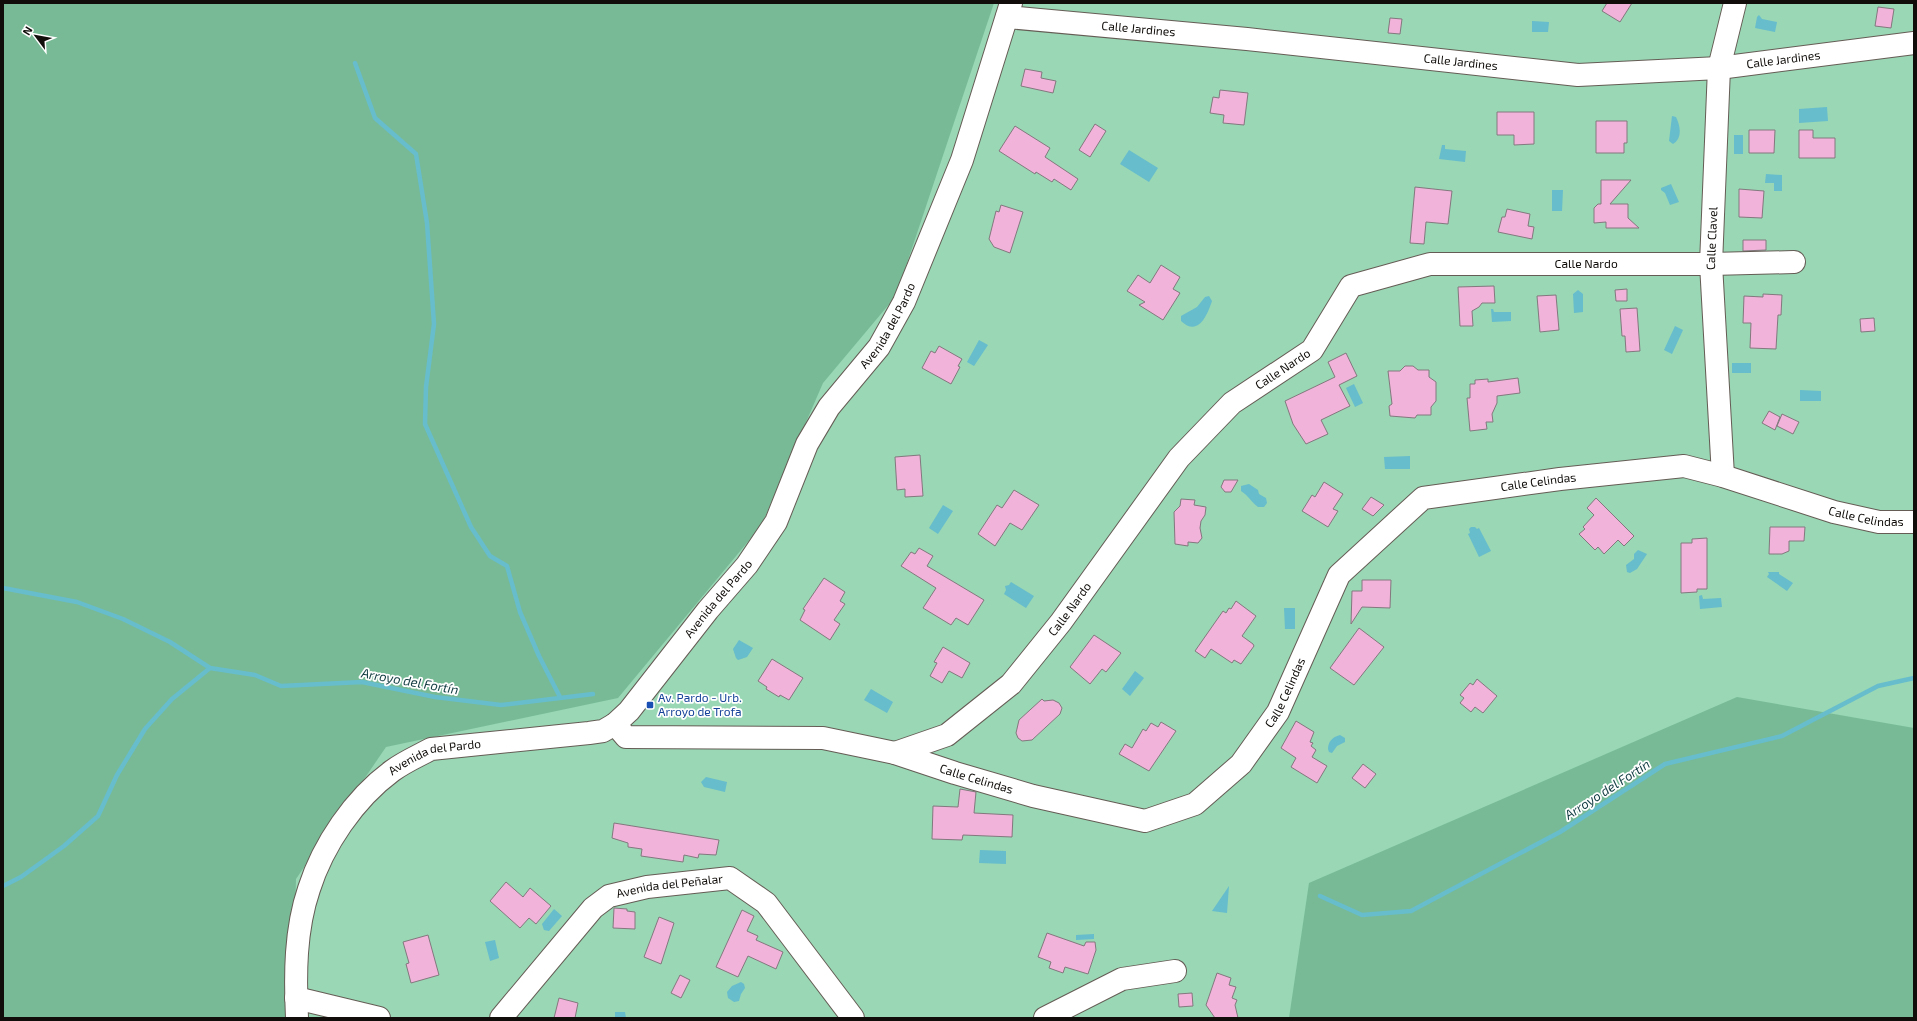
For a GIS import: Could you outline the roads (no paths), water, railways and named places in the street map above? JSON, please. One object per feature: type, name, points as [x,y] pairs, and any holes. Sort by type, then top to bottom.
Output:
[{"type":"street","name":"Calle Clavel","points":[[1723,476],[1711,264],[1719,68],[1735,3]]},
{"type":"street","name":"Calle Jardines","points":[[1009,10],[1247,39],[1578,75],[1719,68],[1914,43]]},
{"type":"street","name":"Avenida del Pardo","points":[[296,1008],[297,959],[302,918],[309,889],[334,835],[368,792],[391,772],[432,749],[590,733],[603,731],[615,724],[648,690],[708,610],[747,565],[776,522],[807,444],[829,407],[879,347],[904,302],[962,160],[1009,10]]},
{"type":"street","name":"Calle Nardo","points":[[895,753],[947,735],[1011,684],[1061,622],[1179,458],[1232,403],[1312,350],[1351,286],[1430,264],[1711,264],[1794,262]]},
{"type":"street","name":"Calle Celindas","points":[[615,724],[626,736],[822,738],[895,753],[955,773],[1034,796],[1145,821],[1195,804],[1241,764],[1278,712],[1339,575],[1423,498],[1560,479],[1684,466],[1723,476],[1834,512],[1878,522],[1914,522]]},
{"type":"street","name":"Avenida del Peñalar","points":[[501,1018],[593,908],[609,896],[647,887],[730,878],[766,903],[853,1018]]},
{"type":"street","points":[[1045,1018],[1122,979],[1175,971]]},
{"type":"street","points":[[296,1008],[379,1018]]},
{"type":"water","points":[[1759,15],[1762,19],[1777,22],[1775,32],[1755,28],[1757,17]]},
{"type":"water","points":[[1532,21],[1549,22],[1548,32],[1532,32]]},
{"type":"water","points":[[1827,107],[1828,121],[1799,123],[1799,109]]},
{"type":"water","points":[[1672,116],[1676,117],[1680,131],[1678,138],[1673,144],[1669,141]]},
{"type":"water","points":[[1734,135],[1743,135],[1743,154],[1734,154]]},
{"type":"water","points":[[1442,145],[1445,145],[1445,149],[1466,151],[1465,162],[1439,159]]},
{"type":"water","points":[[1129,150],[1158,168],[1149,182],[1120,164]]},
{"type":"water","points":[[1766,174],[1782,175],[1782,191],[1774,191],[1774,183],[1765,183]]},
{"type":"water","points":[[1671,184],[1679,202],[1670,205],[1661,188]]},
{"type":"water","points":[[1552,190],[1563,190],[1562,211],[1552,211]]},
{"type":"water","points":[[1578,290],[1583,294],[1583,312],[1574,313],[1573,294]]},
{"type":"water","points":[[1209,296],[1212,301],[1201,323],[1192,327],[1181,321],[1181,316],[1197,307],[1205,297]]},
{"type":"water","points":[[1491,309],[1493,309],[1494,312],[1511,312],[1511,321],[1492,322]]},
{"type":"water","points":[[1675,326],[1683,330],[1672,354],[1664,350]]},
{"type":"water","points":[[979,340],[988,345],[974,366],[967,362]]},
{"type":"water","points":[[1732,363],[1751,363],[1751,373],[1732,373]]},
{"type":"water","points":[[1354,384],[1363,403],[1355,407],[1346,388]]},
{"type":"water","points":[[1800,390],[1821,391],[1821,401],[1800,401]]},
{"type":"water","points":[[1410,456],[1410,469],[1385,469],[1384,457]]},
{"type":"water","points":[[1249,484],[1258,490],[1259,494],[1266,498],[1267,503],[1264,507],[1258,507],[1241,491],[1241,486]]},
{"type":"water","points":[[943,505],[953,511],[938,534],[929,528]]},
{"type":"water","points":[[1471,527],[1475,527],[1477,529],[1479,528],[1491,551],[1479,557],[1468,534],[1470,533],[1469,529]]},
{"type":"water","points":[[1638,550],[1647,554],[1637,569],[1630,573],[1627,572],[1626,565],[1634,559],[1634,554]]},
{"type":"water","points":[[1768,572],[1779,572],[1779,574],[1793,583],[1787,591],[1767,577],[1769,574]]},
{"type":"water","points":[[1011,582],[1034,596],[1026,608],[1004,594],[1006,590],[1005,586],[1009,585]]},
{"type":"water","points":[[1702,595],[1703,599],[1721,598],[1722,607],[1700,609],[1699,596]]},
{"type":"water","points":[[1284,608],[1295,608],[1295,629],[1285,629]]},
{"type":"water","points":[[739,640],[753,648],[747,657],[738,660],[733,649]]},
{"type":"water","points":[[1135,671],[1144,678],[1130,696],[1122,689]]},
{"type":"water","points":[[871,689],[893,702],[887,713],[864,700]]},
{"type":"water","points":[[1340,735],[1345,738],[1345,742],[1337,746],[1332,753],[1329,752],[1328,749],[1330,742],[1333,738]]},
{"type":"water","points":[[706,777],[727,782],[725,792],[704,787],[701,782]]},
{"type":"water","points":[[980,850],[1006,851],[1006,864],[979,863]]},
{"type":"water","points":[[1229,886],[1227,913],[1212,911]]},
{"type":"water","points":[[554,909],[562,916],[549,931],[544,930],[542,924]]},
{"type":"water","points":[[1094,934],[1094,939],[1076,940],[1076,935]]},
{"type":"water","points":[[495,940],[499,958],[490,961],[485,942]]},
{"type":"water","points":[[741,982],[744,984],[745,988],[739,1001],[734,1002],[728,998],[727,992],[732,986]]},
{"type":"water","points":[[615,1012],[625,1012],[626,1018],[615,1018]]},
{"type":"waterway","points":[[355,63],[375,118],[416,154],[427,223],[434,324],[426,387],[425,424],[471,527],[490,556],[507,566],[520,612],[539,656],[560,697]]},
{"type":"waterway","name":"Arroyo del Fortín","points":[[3,588],[77,602],[123,619],[170,642],[210,668],[255,675],[281,686],[362,682],[435,697],[501,705],[593,694]]},
{"type":"waterway","points":[[3,886],[21,877],[64,846],[98,816],[117,775],[145,729],[172,699],[210,668]]},
{"type":"waterway","name":"Arroyo del Fortín","points":[[1320,896],[1362,915],[1411,911],[1560,832],[1665,764],[1782,736],[1878,686],[1914,678]]},
{"type":"place","name":"Av. Pardo - Urb. Arroyo de Trofa","points":[[650,705]]}]
